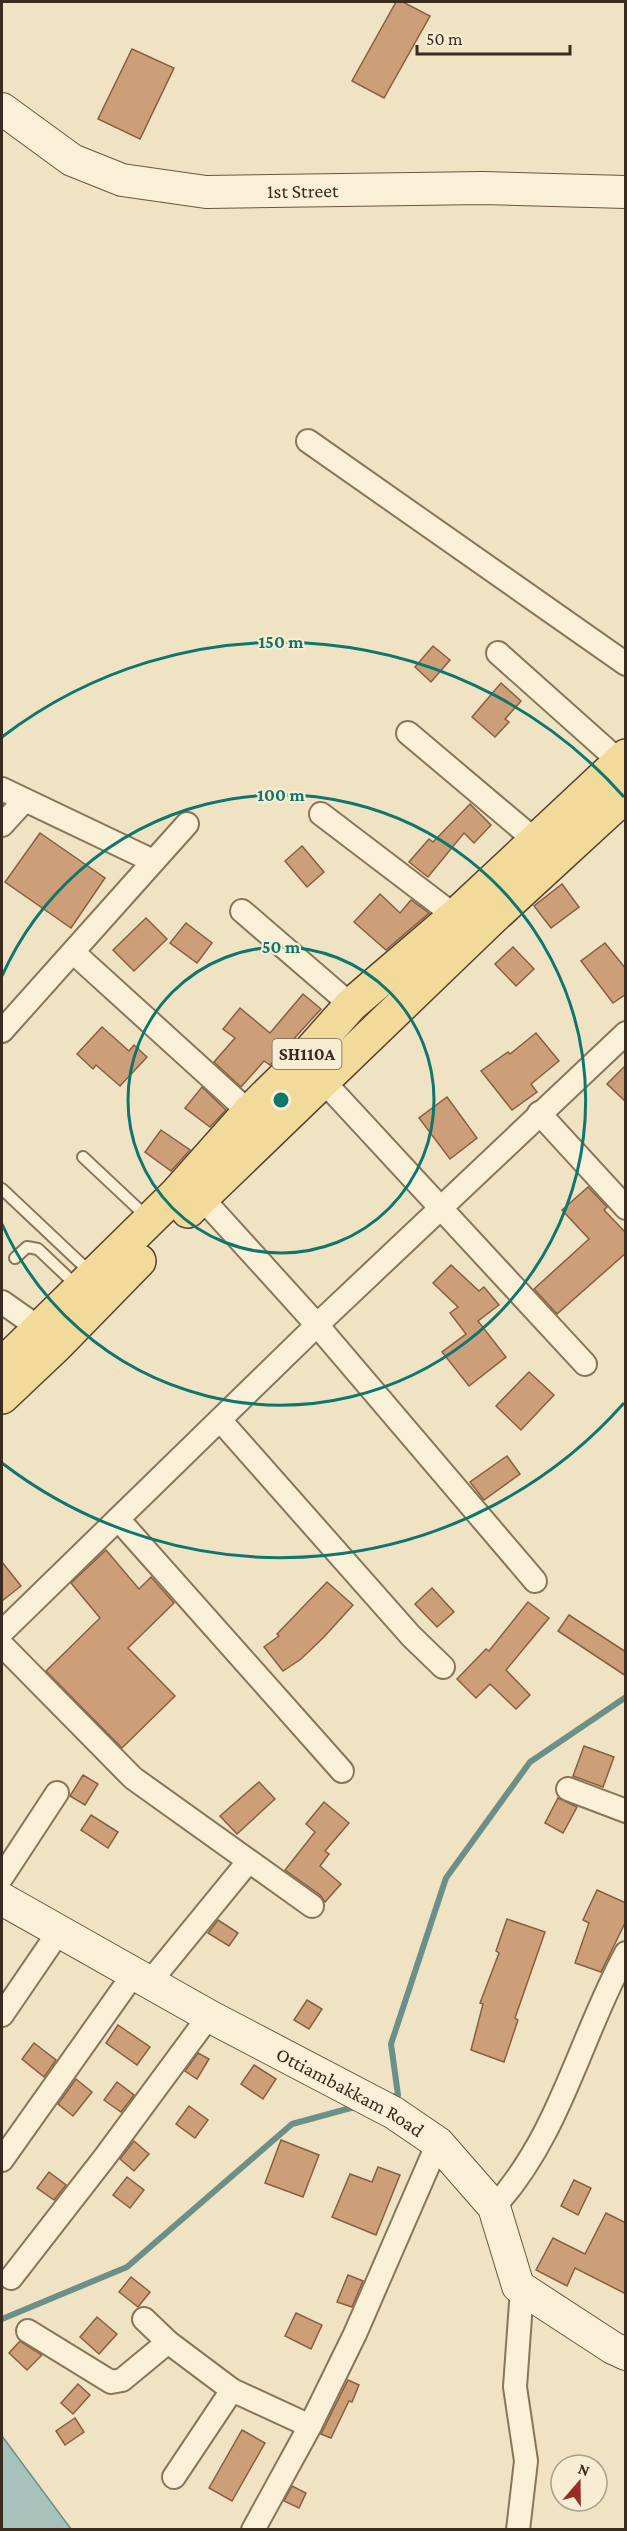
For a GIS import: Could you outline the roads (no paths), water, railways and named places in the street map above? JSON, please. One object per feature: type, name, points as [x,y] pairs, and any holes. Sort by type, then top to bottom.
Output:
[{"type":"main road","name":"SH110A","points":[[2,1397],[56,1346],[201,1197],[313,1071],[351,1005],[455,916],[622,758]]},
{"type":"main road","name":"SH110A","points":[[2,1365],[150,1220],[249,1112],[313,1071],[490,920],[624,799]]},
{"type":"street","name":"1st Street","points":[[2,109],[72,160],[122,180],[206,192],[483,188],[626,192]]},
{"type":"street","points":[[308,441],[626,664]]},
{"type":"street","points":[[498,653],[622,758]]},
{"type":"street","points":[[408,733],[536,841]]},
{"type":"street","points":[[2,789],[153,861]]},
{"type":"street","points":[[2,825],[24,801]]},
{"type":"street","points":[[321,814],[455,916]]},
{"type":"street","points":[[2,1031],[187,824]]},
{"type":"street","points":[[242,911],[351,1005]]},
{"type":"street","points":[[74,952],[249,1112]]},
{"type":"street","points":[[2,1632],[317,1325],[626,1033]]},
{"type":"street","points":[[313,1071],[585,1364]]},
{"type":"street","points":[[539,1113],[626,1208]]},
{"type":"street","points":[[201,1197],[317,1325],[535,1581]]},
{"type":"street","points":[[2,1302],[39,1328]]},
{"type":"street","points":[[220,1420],[411,1636],[443,1667]]},
{"type":"street","points":[[117,1519],[342,1771]]},
{"type":"street","points":[[2,1645],[133,1778],[312,1906]]},
{"type":"street","points":[[568,1790],[626,1811]]},
{"type":"street","points":[[2,1877],[57,1793]]},
{"type":"street","points":[[2,2160],[142,1977],[248,1862]]},
{"type":"street","name":"Ottiambakkam Road","points":[[2,1899],[209,2016],[394,2113],[438,2143],[494,2207],[518,2286],[522,2289]]},
{"type":"street","points":[[2,2015],[60,1930]]},
{"type":"street","points":[[494,2207],[505,2195],[548,2129],[626,1953]]},
{"type":"street","points":[[10,2278],[105,2157],[209,2016]]},
{"type":"street","points":[[253,2529],[310,2426],[355,2334],[438,2143]]},
{"type":"street","points":[[518,2529],[526,2462],[515,2387],[522,2289],[613,2348],[626,2354]]},
{"type":"street","points":[[144,2319],[168,2342],[232,2390],[310,2426]]},
{"type":"street","points":[[28,2331],[111,2382],[122,2380],[168,2342]]},
{"type":"street","points":[[174,2477],[232,2390]]},
{"type":"lane","points":[[82,1157],[150,1220]]},
{"type":"lane","points":[[2,1189],[86,1282]]},
{"type":"lane","points":[[15,1258],[27,1247],[38,1250],[86,1282]]},
{"type":"water","points":[[2,2436],[71,2529],[2,2529]]},
{"type":"waterway","points":[[388,2098],[398,2095],[391,2044],[446,1878],[530,1762],[626,1697]]},
{"type":"waterway","points":[[2,2319],[127,2267],[292,2124],[358,2106]]}]
